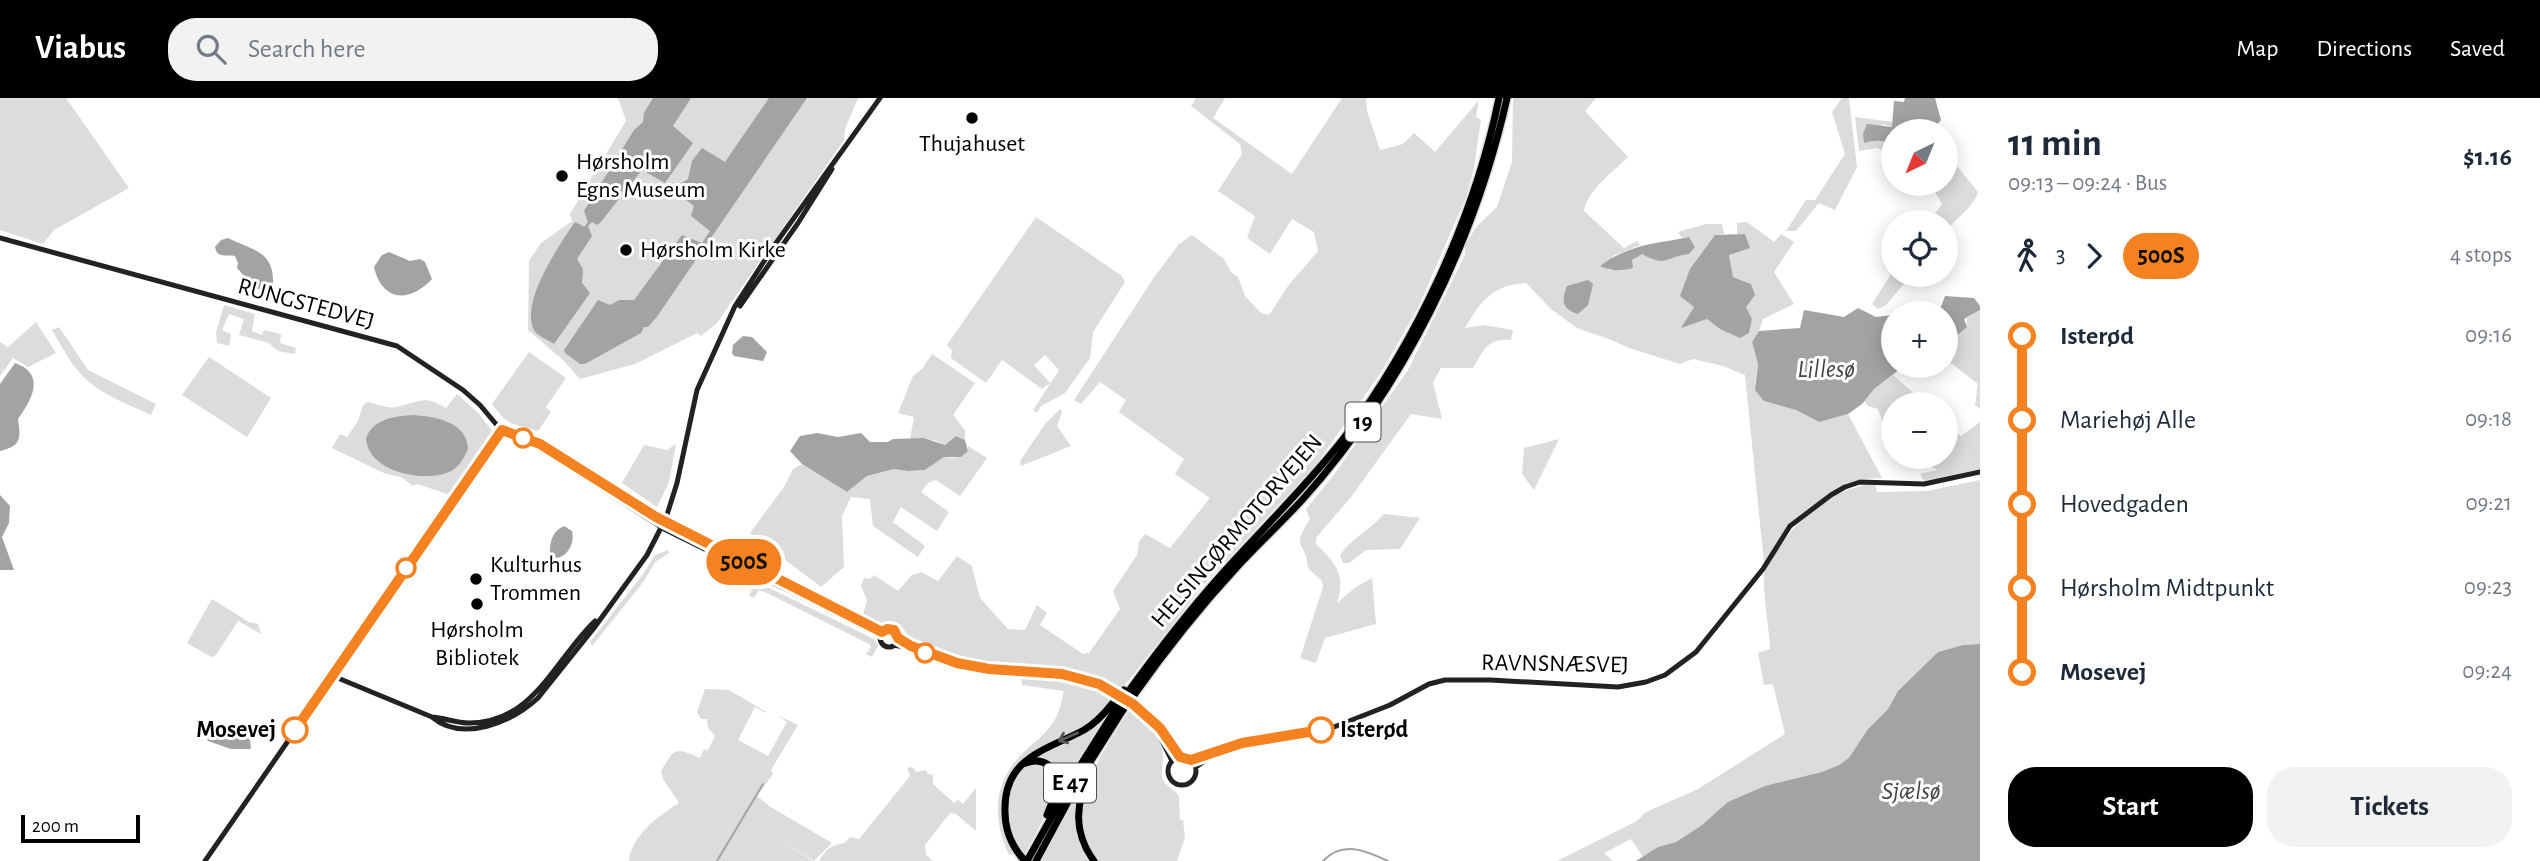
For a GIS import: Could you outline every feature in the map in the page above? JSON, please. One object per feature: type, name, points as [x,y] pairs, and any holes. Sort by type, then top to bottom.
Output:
[{"type":"highway","name":"HELSINGØRMOTORVEJEN","points":[[1026,861],[1080,766],[1139,677],[1197,602],[1290,501],[1344,437],[1385,375],[1415,324],[1455,238],[1481,166],[1499,98]]},
{"type":"highway","name":"HELSINGØRMOTORVEJEN","points":[[1129,692],[1196,613],[1303,499],[1350,441],[1392,379],[1428,316],[1459,250],[1484,183],[1507,98]]},
{"type":"highway","name":"19","points":[[1026,861],[1017,852],[1007,831],[1004,810],[1008,789],[1022,765],[1038,751],[1095,723],[1118,707],[1129,692]]},
{"type":"highway","name":"HELSINGØRMOTORVEJEN","points":[[1036,861],[1104,740],[1118,707]]},
{"type":"highway","name":"19","points":[[1094,861],[1080,835],[1078,806],[1104,740]]},
{"type":"highway","points":[[1022,765],[1029,761],[1043,762],[1049,765],[1058,780],[1039,838]]},
{"type":"main road","points":[[205,861],[333,676],[432,717],[445,725],[468,728],[491,725],[516,716],[537,698],[632,579],[664,521],[677,483],[697,390],[733,313],[753,278],[880,98]]},
{"type":"main road","points":[[733,313],[815,198],[835,163]]},
{"type":"main road","points":[[783,244],[783,238],[810,196]]},
{"type":"main road","name":"RUNGSTEDVEJ","points":[[0,238],[397,346],[462,390],[480,405],[502,430],[540,444],[664,521]]},
{"type":"main road","name":"RUNGSTEDVEJ","points":[[572,466],[574,471],[661,528]]},
{"type":"main road","name":"RAVNSNÆSVEJ","points":[[1191,760],[1265,738],[1334,727],[1391,705],[1429,684],[1445,680],[1606,687],[1646,682],[1665,676],[1696,652],[1763,569],[1790,526],[1831,495],[1860,482],[1924,484],[1980,472]]},
{"type":"main road","points":[[597,486],[650,518],[664,521],[881,634]]},
{"type":"main road","points":[[661,528],[670,529],[719,552],[725,552]]},
{"type":"main road","points":[[661,528],[881,634]]},
{"type":"main road","points":[[925,653],[898,638],[894,630],[887,629],[881,634],[880,640],[885,646],[894,645],[925,653],[989,669],[1081,678],[1116,692],[1160,728],[1180,757],[1191,760],[1196,767],[1192,780],[1187,784],[1177,784],[1169,776],[1168,768],[1172,761],[1180,757]]},
{"type":"main road","points":[[894,645],[898,638]]},
{"type":"main road","points":[[1150,719],[1161,735],[1172,761]]},
{"type":"main road","name":"RAVNSNÆSVEJ","points":[[1196,767],[1222,750]]},
{"type":"shaded area","points":[[0,98],[66,98],[129,188],[54,230],[43,244],[0,230]]},
{"type":"shaded area","points":[[618,98],[858,98],[845,129],[844,140],[717,323],[701,336],[697,333],[635,364],[580,379],[563,360],[528,330],[529,261],[541,243],[572,221],[570,214],[626,121]]},
{"type":"shaded area","points":[[1196,98],[1225,98],[1213,118],[1292,174],[1342,98],[1366,98],[1367,111],[1380,150],[1403,144],[1414,133],[1435,152],[1479,100],[1476,117],[1481,120],[1467,195],[1418,308],[1382,371],[1315,466],[1203,586],[1121,690],[1075,672],[982,662],[954,655],[909,637],[901,625],[892,621],[879,624],[863,615],[867,600],[861,586],[864,578],[870,579],[874,575],[898,591],[912,575],[921,572],[938,581],[957,556],[972,566],[980,598],[1008,629],[1025,630],[1037,605],[1047,613],[1040,625],[1083,654],[1089,653],[1120,609],[1113,591],[1137,555],[1139,542],[1145,534],[1170,548],[1210,498],[1175,474],[1184,459],[1119,412],[1126,400],[1100,382],[1081,404],[1074,400],[1155,276],[1179,244],[1192,235],[1224,259],[1231,272],[1238,277],[1245,296],[1261,313],[1269,315],[1288,286],[1318,251],[1314,232],[1292,219],[1270,254],[1247,238],[1255,216],[1218,191],[1242,154],[1240,144],[1191,106]]},
{"type":"shaded area","points":[[1513,98],[1596,98],[1585,111],[1628,157],[1596,188],[1584,211],[1624,248],[1637,241],[1640,245],[1613,256],[1608,270],[1623,271],[1632,268],[1632,260],[1642,253],[1661,261],[1689,254],[1689,237],[1682,238],[1678,232],[1706,224],[1722,224],[1724,234],[1715,235],[1694,307],[1682,327],[1707,319],[1720,329],[1746,307],[1751,284],[1733,277],[1729,254],[1745,234],[1737,234],[1737,223],[1747,222],[1774,242],[1781,234],[1794,242],[1774,272],[1794,304],[1763,319],[1752,342],[1758,364],[1755,383],[1764,401],[1796,410],[1819,422],[1848,414],[1882,478],[1861,479],[1846,484],[1800,515],[1789,524],[1764,563],[1745,375],[1723,366],[1693,359],[1680,364],[1629,348],[1577,328],[1551,309],[1526,283],[1504,287],[1482,302],[1465,328],[1484,325],[1513,330],[1511,340],[1491,343],[1473,368],[1441,368],[1433,382],[1442,419],[1411,414],[1351,497],[1316,538],[1316,544],[1334,564],[1340,577],[1337,603],[1372,578],[1376,624],[1325,638],[1316,663],[1300,658],[1323,587],[1322,581],[1308,568],[1300,541],[1310,519],[1306,509],[1333,476],[1408,370],[1465,255],[1465,245],[1477,226],[1497,207],[1512,162]]},
{"type":"shaded area","points":[[1842,98],[1849,98],[1857,167],[1835,210],[1819,203],[1796,231],[1786,231],[1806,200],[1815,200],[1845,154],[1832,112]]},
{"type":"shaded area","points":[[1855,117],[1881,120],[1873,140],[1881,141],[1881,150],[1878,148],[1859,151]]},
{"type":"shaded area","points":[[1958,167],[1978,192],[1976,198],[1958,218],[1958,210],[1938,210],[1942,204],[1937,196],[1958,196]]},
{"type":"shaded area","points":[[1036,217],[1122,276],[1125,282],[1093,332],[1090,358],[1065,393],[1041,406],[1037,413],[1033,410],[1059,370],[1045,355],[1034,365],[1050,383],[1042,389],[1002,360],[986,383],[951,358],[952,350],[947,345]]},
{"type":"shaded area","points":[[1883,287],[1901,287],[1889,301],[1881,301],[1881,308],[1878,309],[1872,304]]},
{"type":"shaded area","points":[[224,305],[255,314],[252,331],[262,335],[264,330],[281,334],[280,343],[296,348],[295,354],[278,351],[269,343],[239,335],[244,319],[229,314],[222,330],[231,334],[229,346],[217,343],[216,333]]},
{"type":"shaded area","points":[[1980,310],[1980,409],[1975,405],[1978,384],[1958,368],[1958,335],[1967,327],[1967,318]]},
{"type":"shaded area","points":[[36,322],[56,353],[28,367],[13,358],[0,376],[0,342],[8,347]]},
{"type":"shaded area","points":[[59,327],[88,370],[156,404],[151,415],[109,395],[87,380],[72,363],[52,330]]},
{"type":"shaded area","points":[[529,352],[566,378],[546,407],[551,412],[538,431],[508,421],[492,404]]},
{"type":"shaded area","points":[[932,354],[975,383],[953,415],[965,430],[965,440],[956,436],[945,445],[934,440],[910,439],[914,417],[898,413],[913,376],[922,369]]},
{"type":"shaded area","points":[[209,357],[271,398],[247,437],[182,395]]},
{"type":"shaded area","points":[[1889,378],[1896,378],[1912,392],[1881,392],[1881,418],[1878,409],[1868,406],[1864,401]]},
{"type":"shaded area","points":[[457,394],[479,414],[492,431],[450,495],[417,484],[413,486],[401,477],[386,474],[332,448],[340,434],[347,437],[358,421],[363,405],[368,402],[393,407],[427,400],[446,408]]},
{"type":"shaded area","points":[[1060,409],[1062,412],[1057,426],[1071,446],[1021,466],[1020,461],[1045,424]]},
{"type":"shaded area","points":[[1980,422],[1980,469],[1924,481],[1920,474],[1935,469],[1958,469],[1958,433],[1961,436]]},
{"type":"shaded area","points":[[1559,439],[1534,490],[1522,474],[1524,448]]},
{"type":"shaded area","points":[[676,444],[669,482],[657,507],[622,483],[644,445],[667,450]]},
{"type":"shaded area","points":[[968,446],[987,458],[960,496],[936,480],[928,483],[921,492],[949,512],[937,531],[901,507],[893,522],[925,546],[918,557],[873,526],[870,499],[851,497],[842,516],[844,567],[821,587],[750,533],[784,487],[793,469],[802,464],[847,492],[867,476],[894,469],[925,470],[944,457],[955,458],[968,451]]},
{"type":"shaded area","points":[[1980,480],[1980,644],[1963,645],[1938,652],[1898,691],[1888,709],[1868,729],[1849,759],[1839,765],[1702,825],[1676,842],[1658,847],[1643,857],[1631,839],[1604,853],[1613,861],[1557,861],[1637,821],[1646,812],[1698,789],[1785,734],[1773,684],[1764,685],[1758,653],[1770,649],[1764,574],[1786,538],[1807,515],[1831,498],[1859,486],[1875,483],[1877,492],[1927,491]]},
{"type":"shaded area","points":[[1384,514],[1420,518],[1400,549],[1366,550],[1349,563],[1343,563],[1340,556],[1344,550]]},
{"type":"shaded area","points":[[668,550],[669,553],[655,562],[644,581],[592,646],[590,642],[655,555]]},
{"type":"shaded area","points":[[759,583],[874,639],[878,646],[872,657],[866,654],[871,647],[869,644],[765,592],[759,590],[754,598],[749,596],[753,587]]},
{"type":"shaded area","points":[[212,599],[249,622],[258,624],[261,634],[238,621],[216,655],[211,657],[187,643]]},
{"type":"shaded area","points":[[1021,675],[1080,682],[1115,697],[1088,724],[1034,750],[1017,766],[1002,812],[1004,830],[1014,854],[1009,855],[998,816],[1004,779],[1011,767],[1054,721],[1064,691],[1022,685]]},
{"type":"shaded area","points":[[705,689],[729,690],[765,711],[766,713],[755,707],[738,740],[768,756],[787,722],[777,715],[798,725],[771,770],[773,774],[757,796],[769,806],[832,843],[814,861],[763,829],[813,861],[629,861],[641,835],[655,820],[679,803],[663,779],[661,771],[669,757],[680,751],[700,758],[704,749],[708,750],[715,736],[708,728],[707,719],[701,719],[697,712]]},
{"type":"shaded area","points":[[1114,705],[1080,756],[1052,808],[1056,768],[1046,760],[1032,759],[1076,737]]},
{"type":"shaded area","points":[[1131,707],[1161,743],[1163,780],[1179,796],[1180,820],[1183,820],[1185,838],[1177,861],[1098,861],[1087,842],[1082,822],[1083,802],[1089,782]]},
{"type":"shaded area","points":[[1033,763],[1047,767],[1053,776],[1053,788],[1044,818],[1024,856],[1009,820],[1009,794],[1013,782]]},
{"type":"shaded area","points":[[912,767],[917,772],[926,770],[933,775],[933,784],[954,803],[958,800],[963,804],[976,788],[976,831],[956,814],[950,813],[925,845],[926,855],[933,861],[819,861],[832,846],[845,843],[850,837],[859,839],[910,776],[907,768]]},
{"type":"shaded area","points":[[1082,783],[1076,824],[1085,852],[1091,861],[1039,861]]},
{"type":"water","points":[[653,98],[691,98],[673,126],[693,143],[665,183],[642,170],[600,223],[597,225],[592,222],[588,226],[592,236],[577,259],[583,269],[582,283],[590,293],[554,344],[533,328],[531,316],[537,288],[574,223],[584,227],[588,222],[584,211],[634,130],[643,122],[644,113]]},
{"type":"water","points":[[769,98],[807,98],[656,318],[648,327],[644,327],[641,333],[585,364],[580,364],[565,353],[564,350],[598,300],[610,305],[619,300],[634,300],[682,235],[702,243],[710,231],[691,216],[694,206],[674,191],[675,187],[688,179],[692,161],[702,148],[725,162]]},
{"type":"water","points":[[1905,98],[1935,98],[1941,119],[1893,119],[1894,101],[1904,102]]},
{"type":"water","points":[[1867,124],[1881,126],[1881,141],[1864,143],[1863,134]]},
{"type":"water","points":[[1745,234],[1750,248],[1729,255],[1733,277],[1751,284],[1755,295],[1746,307],[1752,319],[1749,333],[1740,338],[1720,329],[1707,319],[1681,328],[1694,307],[1680,296],[1690,269],[1715,235]]},
{"type":"water","points":[[1689,237],[1695,247],[1689,254],[1662,261],[1642,254],[1632,260],[1633,268],[1624,270],[1600,266],[1632,249]]},
{"type":"water","points":[[228,238],[265,257],[270,264],[273,283],[264,289],[256,289],[237,268],[235,256],[216,251],[215,247],[221,240]]},
{"type":"water","points":[[389,252],[410,261],[420,259],[425,262],[432,279],[424,287],[406,295],[390,293],[378,279],[374,267],[382,255]]},
{"type":"water","points":[[1588,280],[1593,284],[1588,305],[1578,314],[1569,310],[1564,304],[1567,286]]},
{"type":"water","points":[[1945,296],[1974,298],[1980,310],[1964,319],[1967,327],[1958,335],[1958,301],[1943,301]]},
{"type":"water","name":"Lillesø","points":[[1858,308],[1876,317],[1881,316],[1881,378],[1888,378],[1848,414],[1819,422],[1796,410],[1764,401],[1755,390],[1758,364],[1752,342],[1759,331],[1800,328],[1804,310],[1844,317]]},
{"type":"water","points":[[743,336],[752,337],[767,352],[763,361],[734,356],[733,345]]},
{"type":"water","points":[[15,363],[31,374],[33,388],[28,404],[18,419],[18,441],[12,447],[0,451],[0,384]]},
{"type":"water","points":[[414,415],[449,423],[462,433],[468,449],[454,469],[440,475],[413,475],[387,467],[369,450],[366,438],[374,426],[393,417]]},
{"type":"water","points":[[817,433],[838,437],[861,433],[870,442],[924,438],[945,445],[956,436],[965,440],[968,451],[961,457],[944,457],[925,470],[894,469],[867,476],[847,492],[802,464],[790,451],[800,436]]},
{"type":"water","points":[[0,495],[10,506],[9,523],[2,537],[14,570],[0,570]]},
{"type":"water","points":[[564,526],[572,531],[572,540],[567,552],[557,558],[550,552],[551,544],[555,533]]},
{"type":"water","name":"Sjælsø","points":[[1980,644],[1980,861],[1636,861],[1658,847],[1676,842],[1702,825],[1728,802],[1765,786],[1839,765],[1849,758],[1868,729],[1888,709],[1898,691],[1938,652],[1963,645]]},
{"type":"water","points":[[240,729],[247,729],[253,734],[250,739],[251,749],[231,749],[207,739],[225,736]]},
{"type":"waterway","points":[[717,861],[763,784]]},
{"type":"waterway","points":[[1323,861],[1338,851],[1347,849],[1363,851],[1388,861]]},
{"type":"bus line","name":"500S","points":[[295,730],[502,430],[540,444],[656,517],[842,613],[882,632],[887,629],[894,630],[902,642],[925,653],[989,669],[1062,674],[1099,684],[1116,692],[1160,728],[1180,757],[1191,760],[1242,743],[1321,730]]},
{"type":"place","name":"Thujahuset","points":[[972,118]]},
{"type":"place","name":"Hørsholm Egns Museum","points":[[562,176]]},
{"type":"place","name":"Hørsholm Kirke","points":[[626,250]]},
{"type":"place","name":"Kulturhus Trommen","points":[[476,579]]},
{"type":"place","name":"Hørsholm Bibliotek","points":[[477,604]]},
{"type":"place","name":"Mosevej","points":[[295,730]]},
{"type":"place","name":"Isterød","points":[[1321,730]]}]
